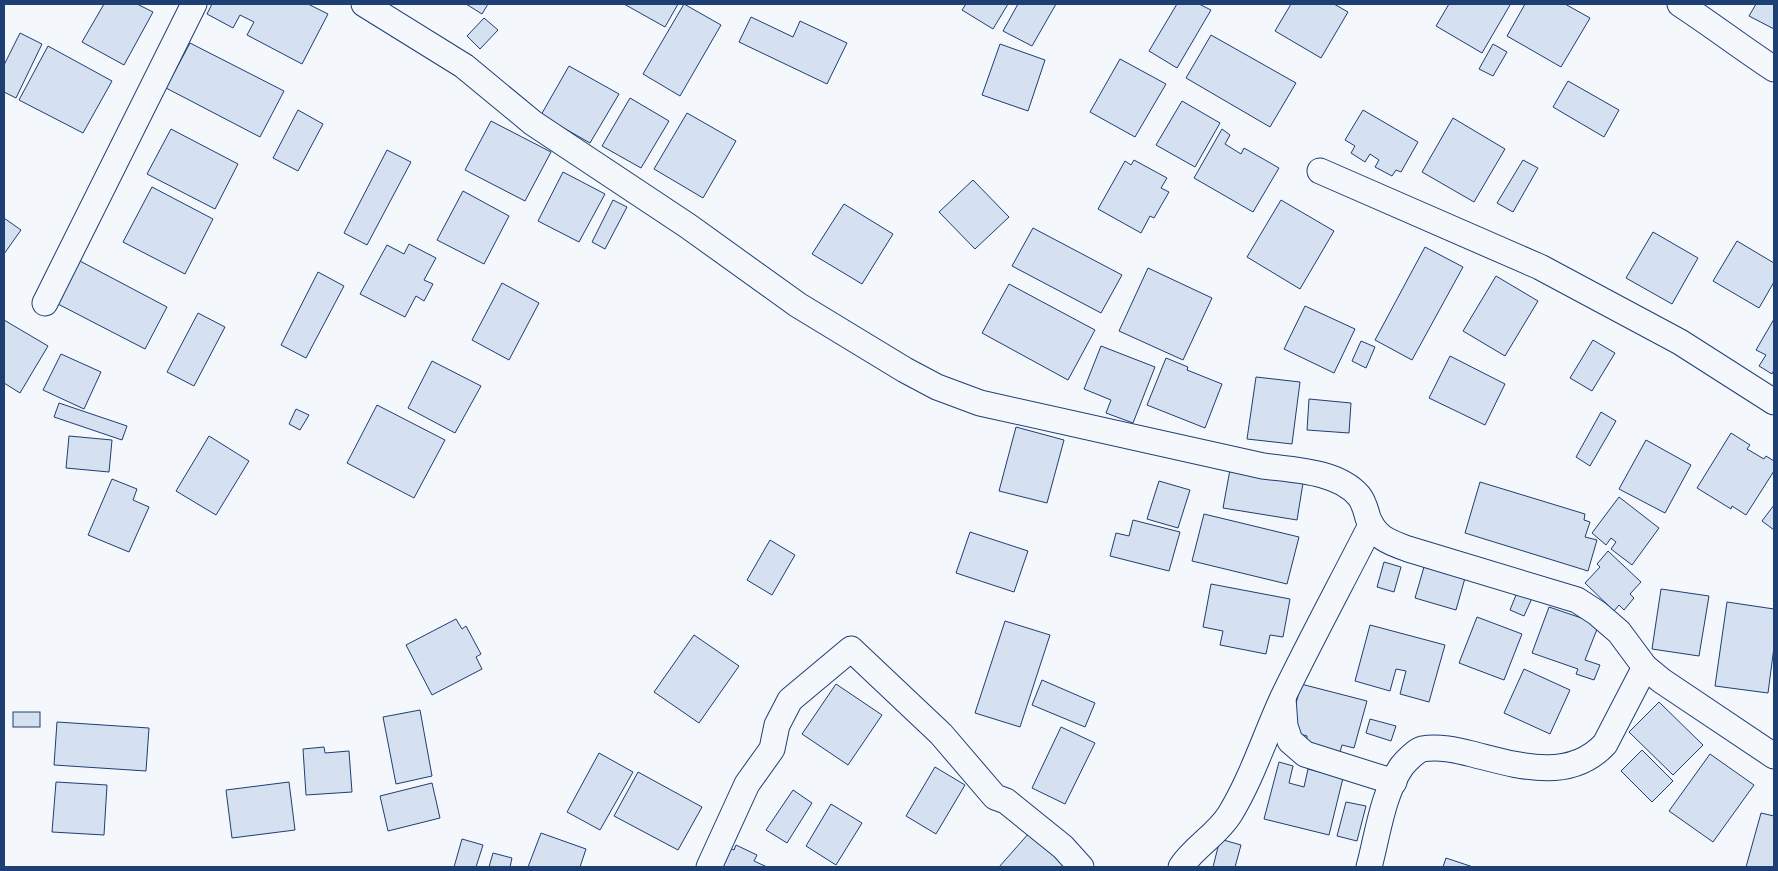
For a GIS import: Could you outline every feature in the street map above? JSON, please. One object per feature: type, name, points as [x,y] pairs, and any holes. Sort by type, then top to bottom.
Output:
[{"type":"street","points":[[44,303],[194,4]]},
{"type":"street","points":[[364,4],[464,66],[533,123],[688,226],[798,305],[921,378],[980,403],[1263,466],[1290,469],[1332,478],[1346,485],[1360,497],[1371,525],[1384,541],[1408,550],[1577,600],[1597,613],[1619,632],[1645,667],[1662,682],[1774,756]]},
{"type":"street","points":[[1680,4],[1774,69]]},
{"type":"street","points":[[1320,171],[1540,267],[1680,342],[1774,402]]},
{"type":"street","points":[[1181,867],[1186,859],[1229,816],[1241,794],[1283,698],[1371,525]]},
{"type":"street","points":[[709,867],[746,784],[772,749],[777,725],[790,700],[851,649],[941,734],[995,797],[1014,806],[1063,847],[1081,867]]},
{"type":"street","points":[[1369,867],[1387,794],[1403,765],[1421,749],[1448,748],[1516,765],[1537,767],[1557,768],[1580,763],[1595,754],[1604,744],[1645,667]]},
{"type":"street","points":[[1283,698],[1285,726],[1290,741],[1304,754],[1394,782]]},
{"type":"building","points":[[104,4],[137,4],[153,12],[124,65],[82,42]]},
{"type":"building","points":[[212,4],[308,4],[328,14],[302,64],[247,35],[254,22],[240,15],[233,28],[207,14]]},
{"type":"building","points":[[466,4],[488,4],[482,14]]},
{"type":"building","points":[[624,4],[678,4],[665,27]]},
{"type":"building","points":[[684,4],[721,25],[680,96],[643,74]]},
{"type":"building","points":[[966,4],[1008,4],[993,29],[962,10]]},
{"type":"building","points":[[1018,4],[1056,4],[1032,46],[1003,31]]},
{"type":"building","points":[[1177,4],[1199,4],[1211,10],[1177,68],[1149,51]]},
{"type":"building","points":[[1291,4],[1334,4],[1348,12],[1321,58],[1275,31]]},
{"type":"building","points":[[1449,4],[1510,5],[1482,53],[1436,26]]},
{"type":"building","points":[[1525,4],[1565,4],[1590,18],[1561,67],[1507,36]]},
{"type":"building","points":[[1756,4],[1774,4],[1774,29],[1749,16]]},
{"type":"building","points":[[751,17],[793,37],[800,21],[847,43],[827,84],[739,42]]},
{"type":"building","points":[[484,18],[498,30],[480,49],[467,36]]},
{"type":"building","points":[[20,33],[42,44],[16,98],[4,92],[4,65]]},
{"type":"building","points":[[1211,35],[1296,83],[1270,127],[1186,78]]},
{"type":"building","points":[[190,43],[284,91],[260,137],[166,88]]},
{"type":"building","points":[[1000,44],[1045,60],[1028,111],[982,95]]},
{"type":"building","points":[[1493,44],[1507,52],[1493,76],[1479,69]]},
{"type":"building","points":[[48,46],[112,81],[83,133],[19,100]]},
{"type":"building","points":[[1120,59],[1166,84],[1135,137],[1090,112]]},
{"type":"building","points":[[569,66],[619,94],[590,143],[541,115]]},
{"type":"building","points":[[1568,81],[1619,110],[1604,137],[1553,107]]},
{"type":"building","points":[[630,98],[669,121],[641,168],[602,146]]},
{"type":"building","points":[[1182,101],[1220,123],[1195,167],[1156,145]]},
{"type":"building","points":[[298,110],[323,124],[298,171],[273,158]]},
{"type":"building","points":[[1363,110],[1418,142],[1401,172],[1396,170],[1392,176],[1375,167],[1379,160],[1370,154],[1365,162],[1351,153],[1355,146],[1345,140]]},
{"type":"building","points":[[687,113],[736,141],[703,198],[654,169]]},
{"type":"building","points":[[1453,118],[1505,149],[1474,202],[1422,172]]},
{"type":"building","points":[[491,121],[551,152],[525,201],[465,170]]},
{"type":"building","points":[[171,129],[238,164],[215,209],[147,174]]},
{"type":"building","points":[[1222,129],[1230,135],[1225,144],[1241,154],[1244,148],[1279,168],[1253,212],[1194,178]]},
{"type":"building","points":[[387,150],[411,162],[367,245],[344,233]]},
{"type":"building","points":[[1134,160],[1167,178],[1161,188],[1169,192],[1154,218],[1150,216],[1141,233],[1098,209],[1125,161],[1131,165]]},
{"type":"building","points":[[1523,160],[1538,168],[1513,212],[1497,203]]},
{"type":"building","points":[[563,172],[605,194],[579,242],[538,221]]},
{"type":"building","points":[[973,180],[1009,217],[975,249],[939,212]]},
{"type":"building","points":[[152,187],[213,219],[185,274],[123,242]]},
{"type":"building","points":[[463,191],[509,216],[484,264],[437,240]]},
{"type":"building","points":[[613,200],[627,207],[605,249],[592,242]]},
{"type":"building","points":[[1281,200],[1334,231],[1300,289],[1247,257]]},
{"type":"building","points":[[844,204],[893,234],[862,284],[812,254]]},
{"type":"building","points":[[4,218],[21,230],[4,254]]},
{"type":"building","points":[[1033,228],[1122,275],[1101,313],[1012,266]]},
{"type":"building","points":[[1653,232],[1698,258],[1672,304],[1626,278]]},
{"type":"building","points":[[1737,241],[1774,263],[1774,282],[1759,308],[1713,281]]},
{"type":"building","points":[[409,244],[436,258],[424,280],[433,284],[424,301],[416,296],[405,317],[360,294],[387,245],[404,254]]},
{"type":"building","points":[[1425,247],[1463,267],[1412,360],[1375,340]]},
{"type":"building","points":[[78,260],[167,307],[145,349],[56,303]]},
{"type":"building","points":[[1148,268],[1212,298],[1183,360],[1119,331]]},
{"type":"building","points":[[318,272],[344,286],[306,358],[281,345]]},
{"type":"building","points":[[1496,276],[1538,301],[1505,356],[1463,331]]},
{"type":"building","points":[[502,283],[539,303],[509,360],[472,340]]},
{"type":"building","points":[[1009,284],[1095,330],[1068,380],[982,333]]},
{"type":"building","points":[[1305,306],[1355,329],[1334,373],[1284,349]]},
{"type":"building","points":[[198,313],[225,327],[194,386],[167,372]]},
{"type":"building","points":[[1774,319],[1774,370],[1772,374],[1759,366],[1766,355],[1756,350]]},
{"type":"building","points":[[4,320],[48,346],[20,393],[4,383]]},
{"type":"building","points":[[1593,340],[1615,353],[1592,391],[1570,378]]},
{"type":"building","points":[[1361,341],[1375,347],[1366,368],[1352,361]]},
{"type":"building","points":[[1101,346],[1155,367],[1133,423],[1106,413],[1111,400],[1084,389]]},
{"type":"building","points":[[61,354],[101,372],[84,409],[43,390]]},
{"type":"building","points":[[1450,356],[1505,384],[1485,425],[1429,398]]},
{"type":"building","points":[[1166,358],[1188,367],[1187,370],[1222,384],[1205,428],[1147,405]]},
{"type":"building","points":[[432,361],[481,386],[455,433],[408,408]]},
{"type":"building","points":[[1256,377],[1300,382],[1292,444],[1247,439]]},
{"type":"building","points":[[1309,399],[1351,403],[1349,433],[1307,430]]},
{"type":"building","points":[[59,403],[127,426],[122,440],[54,417]]},
{"type":"building","points":[[377,405],[445,440],[414,498],[347,463]]},
{"type":"building","points":[[296,409],[309,415],[300,430],[289,424]]},
{"type":"building","points":[[1601,412],[1616,421],[1590,466],[1576,457]]},
{"type":"building","points":[[1016,427],[1064,440],[1047,503],[999,491]]},
{"type":"building","points":[[1731,433],[1750,445],[1747,449],[1764,459],[1766,456],[1774,461],[1774,471],[1746,515],[1732,506],[1731,509],[1697,488]]},
{"type":"building","points":[[69,436],[112,440],[109,472],[66,468]]},
{"type":"building","points":[[209,436],[249,461],[216,515],[176,491]]},
{"type":"building","points":[[1646,440],[1691,465],[1665,513],[1619,489]]},
{"type":"building","points":[[1231,464],[1304,477],[1297,520],[1223,508]]},
{"type":"building","points":[[112,479],[137,489],[133,500],[149,507],[129,552],[88,535]]},
{"type":"building","points":[[1159,481],[1190,490],[1178,528],[1147,519]]},
{"type":"building","points":[[1480,482],[1585,514],[1584,520],[1590,522],[1585,537],[1597,540],[1588,571],[1465,533]]},
{"type":"building","points":[[1619,497],[1659,528],[1632,565],[1611,549],[1616,542],[1611,538],[1606,545],[1592,533]]},
{"type":"building","points":[[1774,505],[1774,530],[1762,521]]},
{"type":"building","points":[[1204,514],[1299,537],[1287,584],[1192,561]]},
{"type":"building","points":[[1133,520],[1180,532],[1169,571],[1110,556],[1116,533],[1129,536]]},
{"type":"building","points":[[970,532],[1028,551],[1014,592],[956,573]]},
{"type":"building","points":[[770,540],[795,555],[772,595],[747,580]]},
{"type":"building","points":[[1608,551],[1641,582],[1630,594],[1634,598],[1624,610],[1619,605],[1614,611],[1585,583],[1600,567],[1597,564]]},
{"type":"building","points":[[1384,562],[1401,567],[1394,592],[1377,587]]},
{"type":"building","points":[[1424,567],[1465,578],[1456,610],[1415,598]]},
{"type":"building","points":[[1211,584],[1290,599],[1283,637],[1270,635],[1266,654],[1220,645],[1223,631],[1203,627]]},
{"type":"building","points":[[1661,589],[1709,596],[1699,656],[1652,649]]},
{"type":"building","points":[[1518,590],[1533,596],[1524,616],[1510,610]]},
{"type":"building","points":[[1727,602],[1774,609],[1774,647],[1768,693],[1715,686]]},
{"type":"building","points":[[1549,607],[1599,624],[1585,660],[1600,665],[1594,680],[1576,674],[1578,669],[1532,653]]},
{"type":"building","points":[[1477,617],[1522,634],[1504,680],[1459,663]]},
{"type":"building","points":[[456,619],[462,629],[466,626],[481,654],[476,657],[482,669],[432,695],[406,645]]},
{"type":"building","points":[[1005,621],[1050,635],[1020,727],[975,713]]},
{"type":"building","points":[[1370,625],[1445,645],[1429,702],[1400,694],[1406,671],[1396,669],[1390,691],[1355,681]]},
{"type":"building","points":[[694,635],[739,666],[699,723],[654,692]]},
{"type":"building","points":[[1524,669],[1570,690],[1550,734],[1504,713]]},
{"type":"building","points":[[1042,680],[1095,703],[1085,727],[1032,705]]},
{"type":"building","points":[[836,684],[882,715],[848,765],[802,734]]},
{"type":"building","points":[[1301,684],[1367,701],[1354,748],[1342,745],[1340,752],[1306,743],[1307,736],[1289,731]]},
{"type":"building","points":[[1659,702],[1703,745],[1673,775],[1629,732]]},
{"type":"building","points":[[420,710],[432,776],[396,784],[383,717]]},
{"type":"building","points":[[13,712],[40,712],[40,727],[13,727]]},
{"type":"building","points":[[1370,719],[1396,726],[1391,741],[1366,733]]},
{"type":"building","points":[[57,722],[149,728],[146,771],[54,765]]},
{"type":"building","points":[[1061,727],[1095,743],[1065,804],[1032,788]]},
{"type":"building","points":[[324,747],[325,753],[349,751],[352,792],[306,795],[303,749]]},
{"type":"building","points":[[1642,750],[1673,781],[1652,802],[1621,771]]},
{"type":"building","points":[[599,753],[633,772],[600,830],[567,812]]},
{"type":"building","points":[[1710,754],[1754,785],[1713,842],[1669,811]]},
{"type":"building","points":[[1279,762],[1293,766],[1289,783],[1304,787],[1308,769],[1343,778],[1329,835],[1264,819]]},
{"type":"building","points":[[935,767],[965,785],[936,834],[906,816]]},
{"type":"building","points":[[638,772],[702,807],[678,850],[614,816]]},
{"type":"building","points":[[56,782],[107,785],[104,835],[52,832]]},
{"type":"building","points":[[289,782],[295,830],[232,838],[226,790]]},
{"type":"building","points":[[432,783],[440,818],[388,831],[380,796]]},
{"type":"building","points":[[793,790],[812,803],[787,843],[766,830]]},
{"type":"building","points":[[1346,802],[1366,806],[1357,841],[1337,836]]},
{"type":"building","points":[[831,804],[862,823],[836,865],[806,846]]},
{"type":"building","points":[[1761,813],[1774,816],[1774,867],[1746,867]]},
{"type":"building","points":[[1030,832],[1069,867],[999,867]]},
{"type":"building","points":[[541,833],[586,849],[580,867],[528,867]]},
{"type":"building","points":[[462,839],[483,845],[476,867],[454,867]]},
{"type":"building","points":[[1220,839],[1241,845],[1235,867],[1213,867]]},
{"type":"building","points":[[723,845],[734,850],[736,845],[757,855],[754,861],[767,867],[723,866]]},
{"type":"building","points":[[493,853],[512,858],[510,867],[489,867]]},
{"type":"building","points":[[1446,858],[1473,867],[1443,867]]}]
